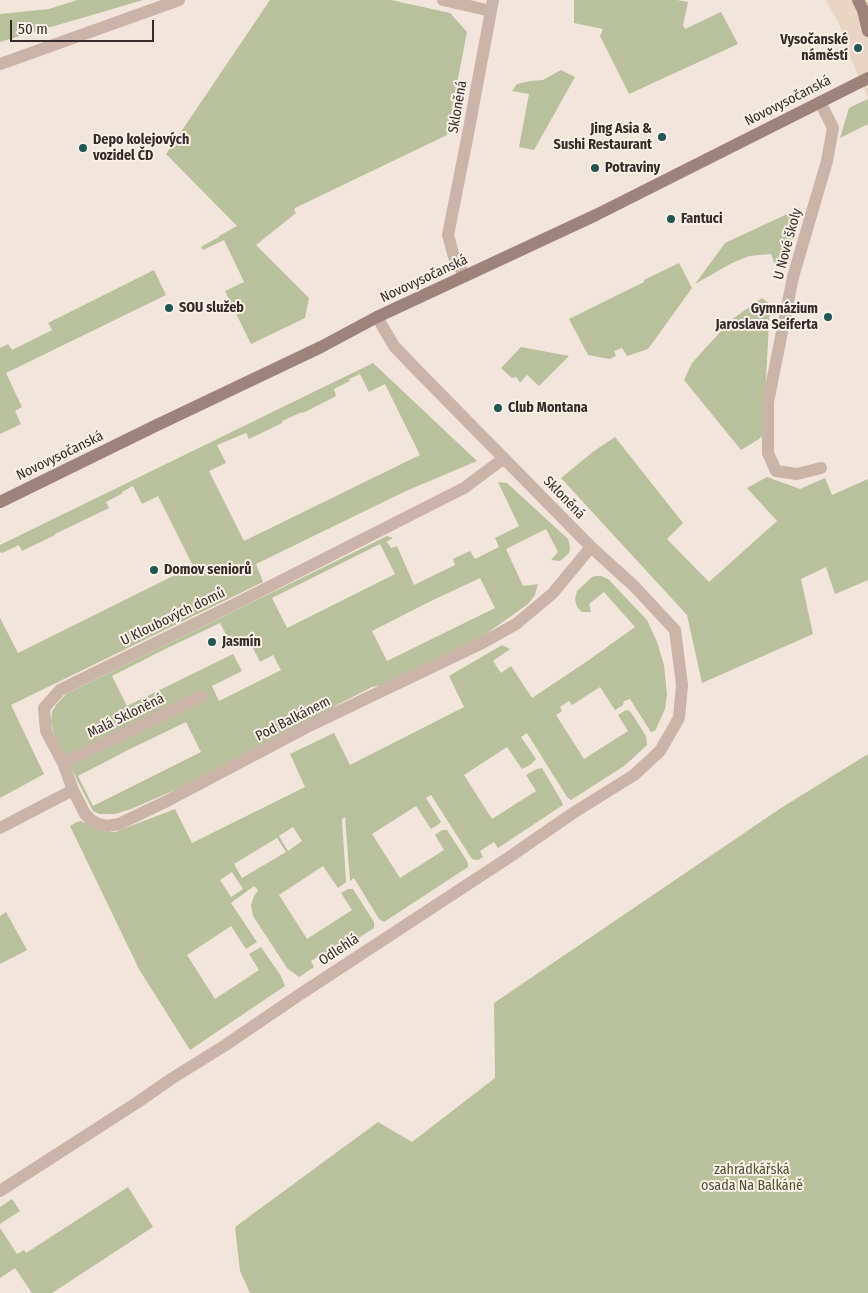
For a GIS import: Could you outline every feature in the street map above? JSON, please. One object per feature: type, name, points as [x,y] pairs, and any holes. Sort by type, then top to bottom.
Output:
[{"type":"main road","points":[[858,0],[863,10],[868,31]]},
{"type":"main road","points":[[864,80],[868,67]]},
{"type":"main road","name":"Novovysočanská","points":[[0,502],[377,318],[596,215],[864,80]]},
{"type":"street","points":[[0,64],[179,0]]},
{"type":"street","points":[[442,0],[492,6]]},
{"type":"street","name":"Skloněná","points":[[465,276],[454,257],[448,235],[492,6]]},
{"type":"street","name":"U Nové školy","points":[[820,102],[833,128],[826,161],[791,286],[768,402],[768,453],[776,471],[797,474],[821,468]]},
{"type":"street","name":"Skloněná","points":[[377,318],[394,346],[503,459],[591,547],[634,586],[675,630],[682,685],[679,718]]},
{"type":"street","name":"U Kloubových domů","points":[[73,790],[63,763],[46,730],[44,708],[60,690],[464,488],[503,459]]},
{"type":"street","name":"Pod Balkánem","points":[[73,790],[85,814],[91,820],[107,826],[119,824],[167,801],[311,725],[484,642],[516,624],[552,594],[591,547]]},
{"type":"street","name":"Malá Skloněná","points":[[63,763],[202,696]]},
{"type":"street","name":"Odlehlá","points":[[0,1192],[224,1046],[573,813],[634,775],[660,751],[679,718]]},
{"type":"street","points":[[0,828],[73,790]]},
{"type":"green space","points":[[77,0],[143,0],[0,42],[0,14],[49,9]]},
{"type":"green space","points":[[270,0],[391,0],[450,13],[467,32],[447,135],[295,208],[296,213],[256,245],[309,298],[305,318],[251,344],[225,291],[244,282],[224,240],[203,250],[201,247],[237,226],[166,154]]},
{"type":"green space","points":[[574,0],[677,0],[688,2],[683,25],[685,29],[721,12],[738,44],[629,94],[600,36],[603,29],[574,23]]},
{"type":"green space","points":[[561,70],[575,77],[534,150],[519,147],[529,94],[512,91],[517,84],[543,80]]},
{"type":"green space","points":[[868,99],[868,124],[840,138],[849,108]]},
{"type":"green space","points":[[800,208],[788,259],[776,267],[771,254],[749,256],[732,263],[695,284],[725,243]]},
{"type":"green space","points":[[679,263],[692,288],[648,349],[627,356],[622,348],[614,351],[616,356],[609,359],[588,355],[569,319]]},
{"type":"green space","points":[[154,270],[166,295],[6,373],[22,407],[15,411],[21,424],[0,434],[0,348],[8,344],[12,350],[52,330],[48,323]]},
{"type":"green space","points":[[762,298],[770,304],[763,435],[741,450],[684,380],[692,363],[731,320]]},
{"type":"green space","points":[[521,347],[569,356],[539,386],[527,375],[520,383],[516,377],[512,378],[501,368]]},
{"type":"green space","points":[[373,363],[477,461],[406,491],[256,564],[263,582],[11,705],[44,774],[0,798],[0,618],[18,653],[193,566],[158,496],[142,504],[133,486],[106,502],[109,508],[22,551],[19,545],[2,553],[0,552],[0,545]],"holes":[[[360,374],[369,392],[385,384],[420,455],[244,541],[209,471],[226,463],[217,445],[246,433],[249,439],[282,423],[282,421],[303,413],[336,396],[334,389]]]},
{"type":"green space","points":[[615,437],[683,523],[667,539],[709,582],[777,521],[747,488],[767,477],[800,489],[825,478],[832,495],[868,479],[868,580],[835,594],[826,567],[801,579],[813,634],[702,683],[687,615],[561,478],[594,451]]},
{"type":"green space","points":[[498,482],[507,483],[568,539],[569,553],[560,561],[551,560],[558,552],[546,529],[506,549],[523,586],[538,584],[535,595],[528,604],[472,644],[409,680],[372,687],[335,706],[322,717],[196,781],[115,814],[99,814],[93,811],[54,735],[51,722],[52,712],[66,694],[387,536],[393,538],[386,542],[391,548],[397,546],[414,585],[455,565],[453,559],[470,551],[475,559],[499,547],[495,538],[519,526]],"holes":[[[380,544],[395,574],[287,628],[272,598]],[[480,578],[495,608],[387,661],[372,631]],[[220,623],[233,647],[249,640],[260,662],[273,655],[281,670],[219,701],[212,686],[242,671],[233,654],[127,706],[112,676]],[[186,722],[201,752],[93,806],[78,776]]]},
{"type":"green space","points":[[601,576],[608,579],[647,620],[657,642],[664,665],[667,694],[665,709],[655,731],[651,732],[630,699],[624,701],[623,705],[615,710],[600,687],[572,705],[569,701],[560,707],[562,711],[556,715],[584,759],[628,731],[618,715],[626,710],[630,711],[646,736],[647,745],[624,766],[571,800],[567,797],[527,733],[521,737],[536,759],[530,765],[522,769],[507,747],[464,775],[492,819],[536,791],[526,775],[542,768],[563,805],[498,848],[494,842],[480,851],[483,857],[478,860],[472,859],[431,795],[426,798],[441,822],[439,824],[431,829],[416,806],[372,834],[400,878],[444,850],[435,835],[442,830],[447,830],[468,864],[468,867],[384,922],[379,919],[354,878],[350,881],[345,817],[342,819],[346,882],[338,888],[323,866],[279,895],[307,939],[352,910],[341,893],[348,889],[353,889],[374,922],[374,928],[328,958],[325,952],[311,961],[314,967],[299,977],[287,968],[253,916],[251,905],[258,890],[254,886],[231,903],[257,942],[246,949],[231,926],[187,955],[215,999],[259,970],[249,954],[261,947],[281,976],[285,986],[190,1050],[137,966],[70,826],[81,821],[102,831],[115,832],[175,809],[192,843],[305,787],[290,754],[334,733],[350,765],[464,707],[449,676],[502,645],[510,649],[493,661],[501,673],[511,666],[532,698],[635,627],[604,592],[589,604],[591,612],[582,612],[577,607],[575,599],[577,591],[592,577]],"holes":[[[293,827],[302,841],[288,851],[279,836]],[[277,838],[286,852],[242,878],[234,864]],[[232,872],[243,889],[231,897],[220,880]]]},
{"type":"green space","name":"zahrádkářská osada Na Balkáně","points":[[868,754],[868,1293],[250,1293],[240,1271],[235,1227],[378,1122],[412,1142],[495,1078],[494,1003],[781,808]]},
{"type":"green space","points":[[6,912],[27,950],[0,964],[0,916]]},
{"type":"green space","points":[[128,1187],[153,1227],[52,1293],[32,1293],[15,1268],[0,1278],[0,1228],[17,1254],[24,1250],[26,1253]]},
{"type":"green space","points":[[12,1199],[20,1211],[0,1224],[0,1207]]},
{"type":"shaded area","name":"Vysočanské náměstí","points":[[826,0],[868,0],[868,99],[848,51],[850,45]]},
{"type":"place","name":"Vysočanské náměstí","points":[[858,48]]},
{"type":"place","name":"Jing Asia & Sushi Restaurant","points":[[662,137]]},
{"type":"place","name":"Depo kolejových vozidel ČD","points":[[83,148]]},
{"type":"place","name":"Potraviny","points":[[595,168]]},
{"type":"place","name":"Fantuci","points":[[671,219]]},
{"type":"place","name":"SOU služeb","points":[[169,308]]},
{"type":"place","name":"Gymnázium Jaroslava Seiferta","points":[[828,317]]},
{"type":"place","name":"Club Montana","points":[[498,408]]},
{"type":"place","name":"Domov seniorů","points":[[154,570]]},
{"type":"place","name":"Jasmín","points":[[212,642]]}]
